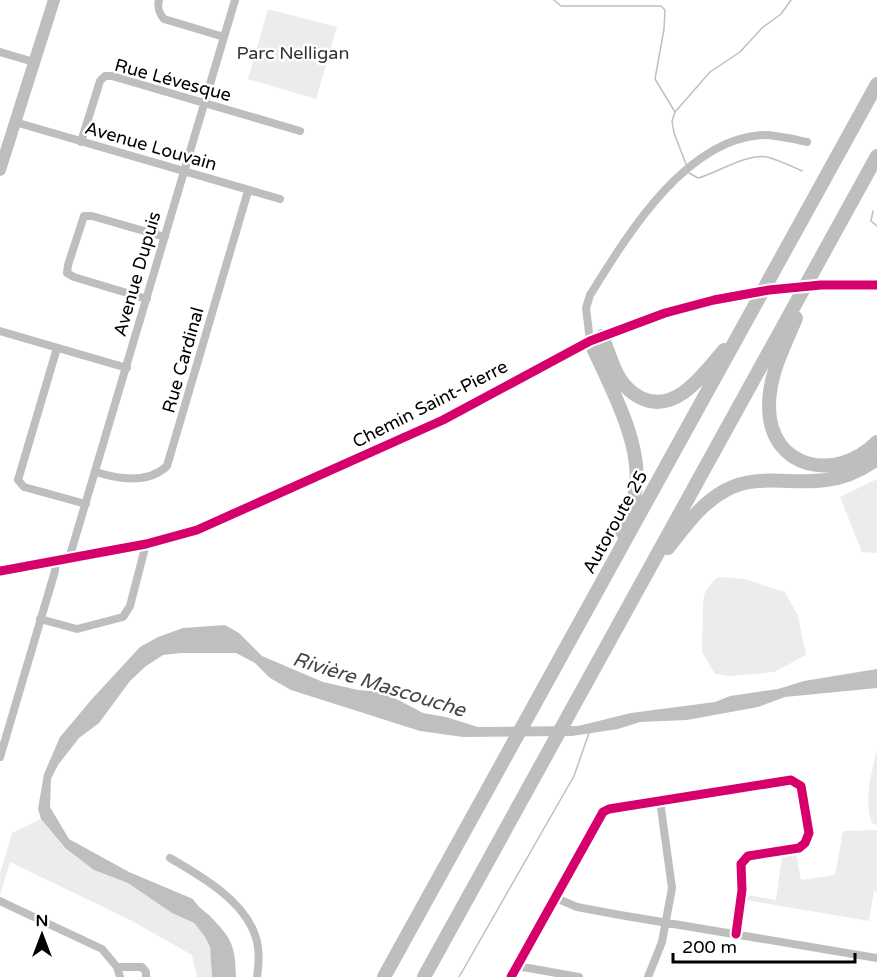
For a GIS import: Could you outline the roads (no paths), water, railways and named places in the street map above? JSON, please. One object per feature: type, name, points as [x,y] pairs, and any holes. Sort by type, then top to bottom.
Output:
[{"type":"highway","name":"Autoroute 25","points":[[384,977],[877,84]]},
{"type":"highway","points":[[424,977],[877,156]]},
{"type":"highway","points":[[818,263],[773,377],[769,406],[773,430],[779,443],[792,456],[805,463],[818,466],[844,463],[860,455],[877,441]]},
{"type":"highway","points":[[594,335],[624,385],[639,397],[656,401],[674,398],[688,389],[741,330]]},
{"type":"highway","points":[[594,335],[630,435],[636,463],[636,489],[631,507],[602,582]]},
{"type":"highway","points":[[641,583],[692,518],[725,490],[759,480],[811,481],[837,478],[858,471],[877,459]]},
{"type":"main road","points":[[0,170],[54,0]]},
{"type":"street","points":[[159,0],[159,13],[164,19],[224,37]]},
{"type":"street","name":"Avenue Dupuis","points":[[71,557],[235,0]]},
{"type":"street","points":[[0,52],[34,63]]},
{"type":"street","name":"Rue Lévesque","points":[[81,142],[100,81],[105,76],[112,76],[300,131]]},
{"type":"street","name":"Avenue Louvain","points":[[15,122],[280,199]]},
{"type":"street","points":[[594,335],[586,308],[590,295],[645,213],[676,179],[714,152],[742,139],[768,135],[807,142]]},
{"type":"street","name":"Rue Cardinal","points":[[96,471],[128,479],[160,472],[167,466],[248,191]]},
{"type":"street","points":[[147,299],[74,277],[67,273],[68,265],[84,216],[92,216],[165,237]]},
{"type":"street","name":"Chemin Saint-Pierre","points":[[0,571],[146,544],[210,525],[409,437],[475,404],[594,335],[676,309],[727,297],[779,288],[841,284],[877,285]]},
{"type":"street","points":[[0,331],[127,368]]},
{"type":"street","points":[[57,348],[18,480],[24,487],[86,504]]},
{"type":"street","points":[[40,619],[77,629],[123,616],[130,606],[146,544]]},
{"type":"street","points":[[0,757],[3,735],[55,571],[56,560]]},
{"type":"street","points":[[511,977],[603,812],[609,809],[791,780],[801,786],[809,833],[799,848],[748,856],[741,864],[742,890],[736,934]]},
{"type":"street","points":[[648,977],[662,942],[672,888],[660,801]]},
{"type":"street","points":[[170,858],[219,891],[246,919],[256,941],[257,977]]},
{"type":"street","points":[[556,898],[577,907],[877,958]]},
{"type":"street","points":[[0,902],[102,949],[117,967],[120,977]]},
{"type":"street","points":[[517,966],[579,977]]},
{"type":"street","points":[[117,967],[142,967],[146,972],[146,977]]},
{"type":"waterway","points":[[554,0],[561,6],[661,6],[665,10],[664,29],[655,79],[675,112]]},
{"type":"waterway","points":[[686,164],[674,133],[672,121],[675,112],[710,72],[740,52],[762,28],[781,14],[791,0]]},
{"type":"waterway","points":[[689,173],[698,178],[741,161],[759,157],[767,157],[802,171]]},
{"type":"waterway","points":[[873,211],[871,221],[877,226]]},
{"type":"waterway","points":[[459,977],[574,776],[589,733]]},
{"type":"park label","name":"Parc Nelligan","points":[[293,53]]},
{"type":"water label","name":"Rivière Mascouche","points":[[379,685]]}]
